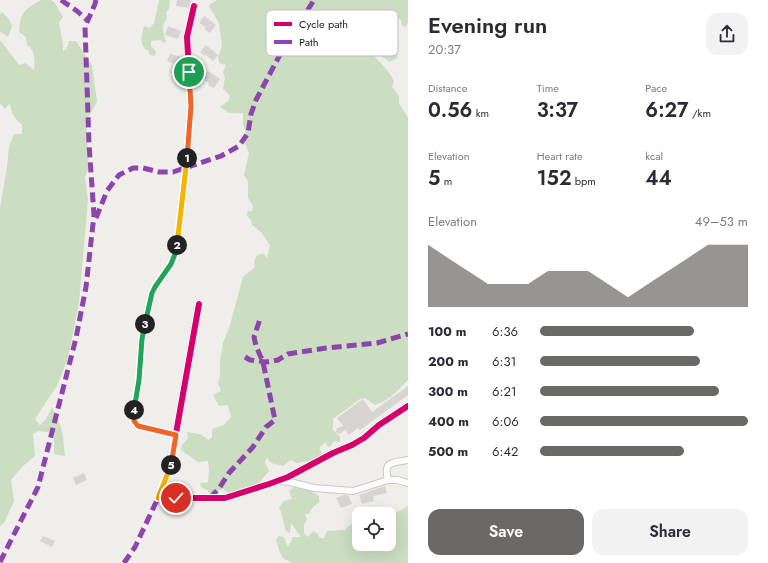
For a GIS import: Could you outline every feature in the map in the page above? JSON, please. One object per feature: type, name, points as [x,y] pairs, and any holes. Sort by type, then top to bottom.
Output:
[{"type":"street","points":[[176,435],[138,426],[134,421],[134,411],[139,380],[142,339],[152,293],[171,264],[177,244],[191,106],[187,37],[194,6]]},
{"type":"street","points":[[199,304],[170,467],[158,498],[226,498],[279,481],[314,488],[352,491],[388,480],[397,480],[408,483]]},
{"type":"street","points":[[269,484],[288,477],[352,445],[408,406]]},
{"type":"street","points":[[388,480],[386,471],[389,464],[408,460]]},
{"type":"green space","points":[[41,0],[51,0],[55,3],[63,17],[59,22],[63,51],[67,48],[69,41],[76,41],[92,65],[97,102],[86,121],[89,167],[85,177],[88,200],[79,303],[68,358],[58,384],[35,419],[40,425],[46,419],[52,407],[61,427],[65,456],[54,454],[55,431],[38,431],[33,434],[35,456],[23,466],[11,480],[14,501],[4,523],[0,526],[0,208],[9,147],[14,134],[22,134],[22,125],[13,116],[10,103],[5,109],[0,103],[0,40],[19,65],[25,63],[34,70],[32,50],[27,45],[26,37],[19,32],[22,15],[24,12]]},
{"type":"green space","points":[[159,0],[170,0],[169,9],[166,13],[167,18],[163,27],[166,42],[164,43],[160,40],[151,41],[151,46],[156,51],[155,56],[150,55],[148,50],[145,49],[142,43],[142,38],[144,26],[150,28],[154,23]]},
{"type":"green space","points":[[217,0],[408,0],[408,22],[406,27],[402,26],[401,20],[398,18],[398,10],[266,10],[266,56],[374,56],[385,67],[394,81],[392,87],[399,96],[399,103],[408,118],[408,380],[385,401],[375,405],[365,398],[360,399],[333,419],[333,430],[340,436],[340,442],[334,441],[331,446],[328,447],[325,442],[319,448],[322,454],[313,460],[297,463],[291,460],[283,466],[271,463],[267,458],[265,463],[269,471],[260,482],[238,492],[228,493],[223,489],[210,494],[207,490],[201,487],[200,483],[208,482],[208,461],[198,462],[181,450],[182,445],[188,438],[187,432],[200,434],[209,440],[212,437],[212,429],[224,425],[231,417],[228,405],[219,406],[213,395],[221,391],[218,383],[223,343],[230,325],[243,277],[255,267],[254,262],[257,255],[263,253],[267,258],[270,245],[261,232],[252,225],[251,220],[247,216],[248,211],[252,211],[253,206],[248,198],[248,181],[244,175],[249,153],[244,141],[247,137],[243,124],[243,113],[229,113],[220,107],[229,100],[230,96],[223,89],[225,78],[223,72],[226,65],[219,63],[218,57],[222,46],[219,23],[209,5]]},
{"type":"green space","points":[[2,12],[9,19],[12,26],[8,37],[1,32],[0,33],[0,14]]},
{"type":"green space","points":[[381,56],[397,56],[397,58],[390,62]]},
{"type":"green space","points":[[294,487],[307,489],[319,496],[319,502],[313,507],[309,514],[305,514],[307,520],[304,525],[304,533],[308,537],[313,531],[317,533],[320,538],[324,538],[327,531],[344,530],[352,524],[352,551],[396,551],[396,512],[408,506],[408,563],[292,563],[284,559],[280,553],[276,540],[279,536],[284,537],[288,547],[293,537],[301,537],[291,523],[290,533],[286,531],[279,508],[284,501],[292,499],[289,491]]},
{"type":"building","points":[[177,0],[191,0],[189,8],[176,6]]},
{"type":"building","points":[[204,16],[216,25],[210,33],[204,29],[206,27],[199,23]]},
{"type":"building","points":[[168,26],[181,31],[178,39],[165,35]]},
{"type":"building","points":[[206,45],[218,55],[213,61],[200,52]]},
{"type":"building","points":[[170,54],[182,57],[180,65],[167,61]]},
{"type":"building","points":[[208,71],[220,79],[214,88],[202,79]]},
{"type":"building","points":[[408,386],[408,395],[360,430],[358,428],[349,435],[345,430],[340,434],[336,432],[337,428],[343,426],[337,418],[363,399],[372,412]]},
{"type":"building","points":[[84,473],[87,480],[76,485],[73,478]]},
{"type":"building","points":[[385,486],[387,493],[373,496],[374,501],[362,504],[359,495]]},
{"type":"building","points":[[348,495],[352,504],[341,508],[336,498]]},
{"type":"building","points":[[43,536],[55,541],[52,547],[40,541]]},
{"type":"marked path","points":[[61,0],[88,21]]},
{"type":"marked path","points":[[0,562],[38,487],[76,338],[86,287],[94,215],[89,144],[85,27],[96,0]]},
{"type":"marked path","points":[[308,10],[314,0]]},
{"type":"marked path","points":[[96,218],[107,191],[119,175],[133,168],[143,168],[159,172],[173,172],[221,156],[239,146],[248,133],[251,114],[256,100],[279,56]]},
{"type":"marked path","points":[[210,498],[220,487],[229,473],[253,447],[266,427],[275,420],[263,362],[254,337],[260,319]]},
{"type":"marked path","points":[[245,357],[250,360],[266,362],[278,360],[288,354],[326,348],[377,343],[408,334]]},
{"type":"marked path","points":[[124,563],[135,547],[158,498]]},
{"type":"cycle path","points":[[176,435],[138,426],[135,421],[134,411],[139,380],[142,339],[152,293],[169,267],[177,244],[191,106],[187,37],[194,6]]},
{"type":"cycle path","points":[[199,304],[170,467],[158,498],[225,498],[269,484],[288,477],[333,453],[352,445],[408,406]]},
{"type":"route","points":[[176,498],[158,498],[170,467],[176,435],[138,426],[134,421],[134,411],[139,380],[142,339],[152,293],[171,264],[177,244],[191,106],[189,72]]}]
